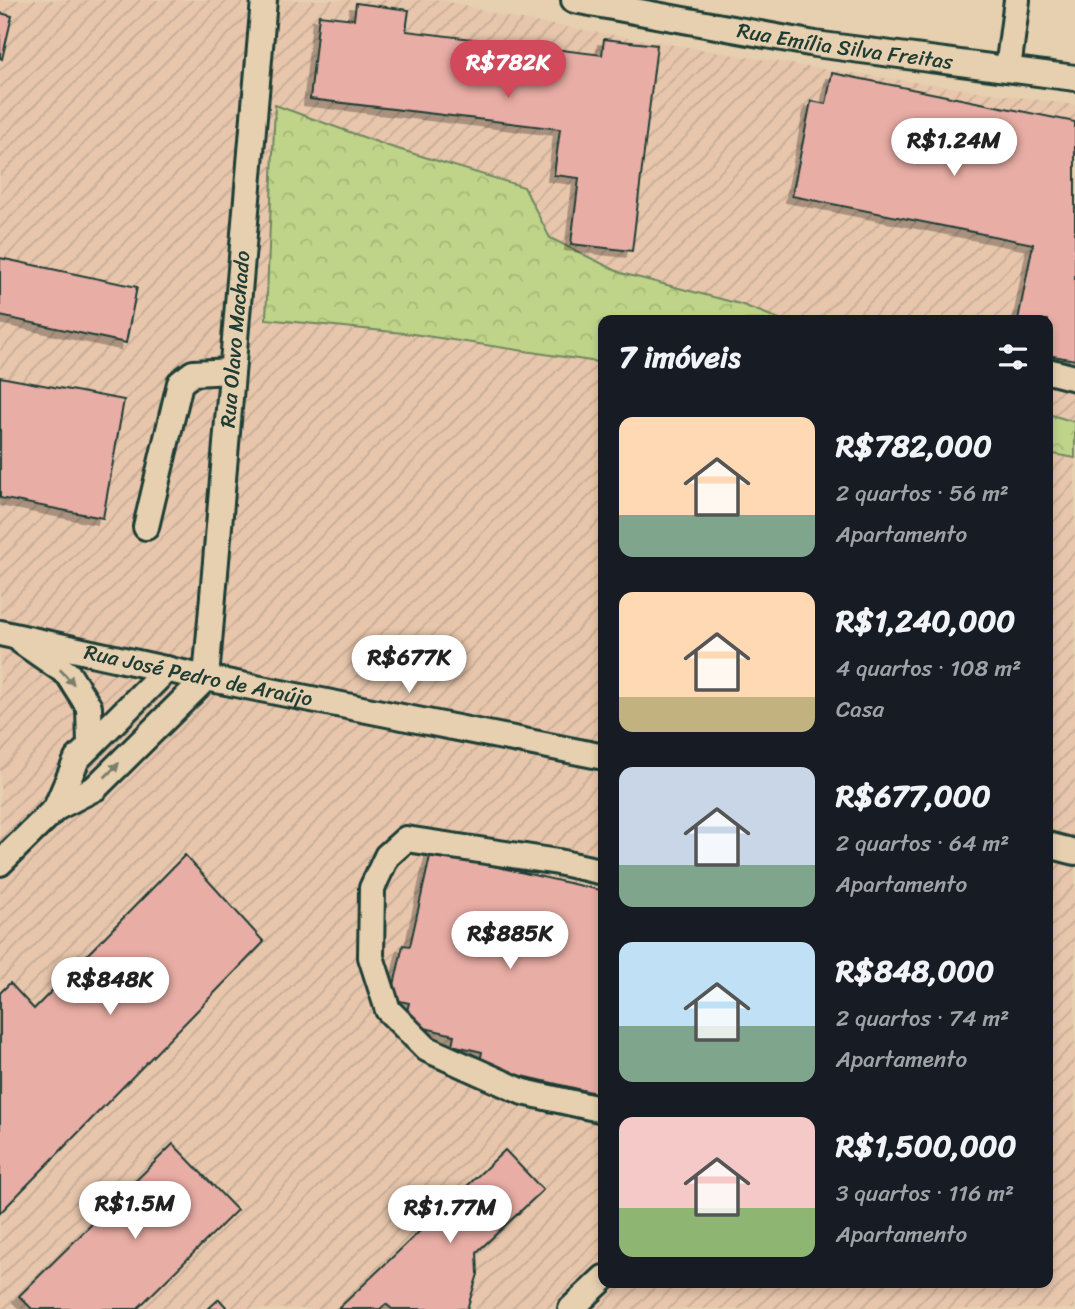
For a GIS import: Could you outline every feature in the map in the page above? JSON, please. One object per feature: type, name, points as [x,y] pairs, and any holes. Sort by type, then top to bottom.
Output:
[{"type":"street","name":"Rua Olavo Machado","points":[[206,678],[264,0]]},
{"type":"street","name":"Rua Emília Silva Freitas","points":[[574,0],[815,44],[1075,78]]},
{"type":"street","points":[[1008,69],[1017,0]]},
{"type":"street","points":[[146,527],[180,383],[193,373],[232,370]]},
{"type":"street","points":[[1053,372],[1075,378]]},
{"type":"street","points":[[7,635],[68,674],[89,707],[90,746]]},
{"type":"street","name":"Rua José Pedro de Araújo","points":[[7,635],[206,678],[598,756]]},
{"type":"street","points":[[56,808],[77,759],[167,669]]},
{"type":"street","points":[[0,863],[56,808],[95,788],[206,678]]},
{"type":"street","points":[[598,871],[406,839],[387,856],[372,888],[371,957],[388,1010],[427,1049],[523,1092],[598,1109]]},
{"type":"street","points":[[571,1309],[598,1284]]},
{"type":"shaded area","points":[[0,0],[441,0],[516,19],[809,67],[1075,105],[1075,1309],[0,1309]]},
{"type":"green space","points":[[275,105],[388,146],[524,187],[550,238],[621,273],[740,304],[769,315],[598,315],[598,362],[413,334],[266,319]]},
{"type":"green space","points":[[1053,415],[1075,422],[1075,458],[1053,454]]},
{"type":"building","points":[[356,3],[409,10],[406,31],[602,55],[604,39],[657,45],[632,251],[571,244],[579,178],[554,175],[560,129],[310,99],[319,15],[354,19]]},
{"type":"building","points":[[0,13],[12,16],[2,59],[0,58]]},
{"type":"building","points":[[832,73],[1075,122],[1075,360],[1053,356],[1053,315],[1019,315],[1033,244],[792,196],[811,101],[826,104]]},
{"type":"building","points":[[0,258],[137,287],[126,343],[0,316]]},
{"type":"building","points":[[0,377],[124,400],[103,518],[0,498]]},
{"type":"building","points":[[431,852],[598,890],[598,1094],[479,1066],[482,1052],[452,1045],[454,1035],[404,1023],[409,1003],[391,999],[403,945],[410,946]]},
{"type":"building","points":[[185,855],[264,942],[0,1213],[0,993],[10,983],[34,1009]]},
{"type":"building","points":[[173,1144],[237,1210],[137,1309],[32,1309],[19,1296]]},
{"type":"building","points":[[505,1150],[543,1190],[477,1252],[478,1274],[467,1309],[392,1309],[386,1304],[380,1309],[338,1309]]},
{"type":"building","points":[[219,1299],[228,1309],[208,1309]]}]
